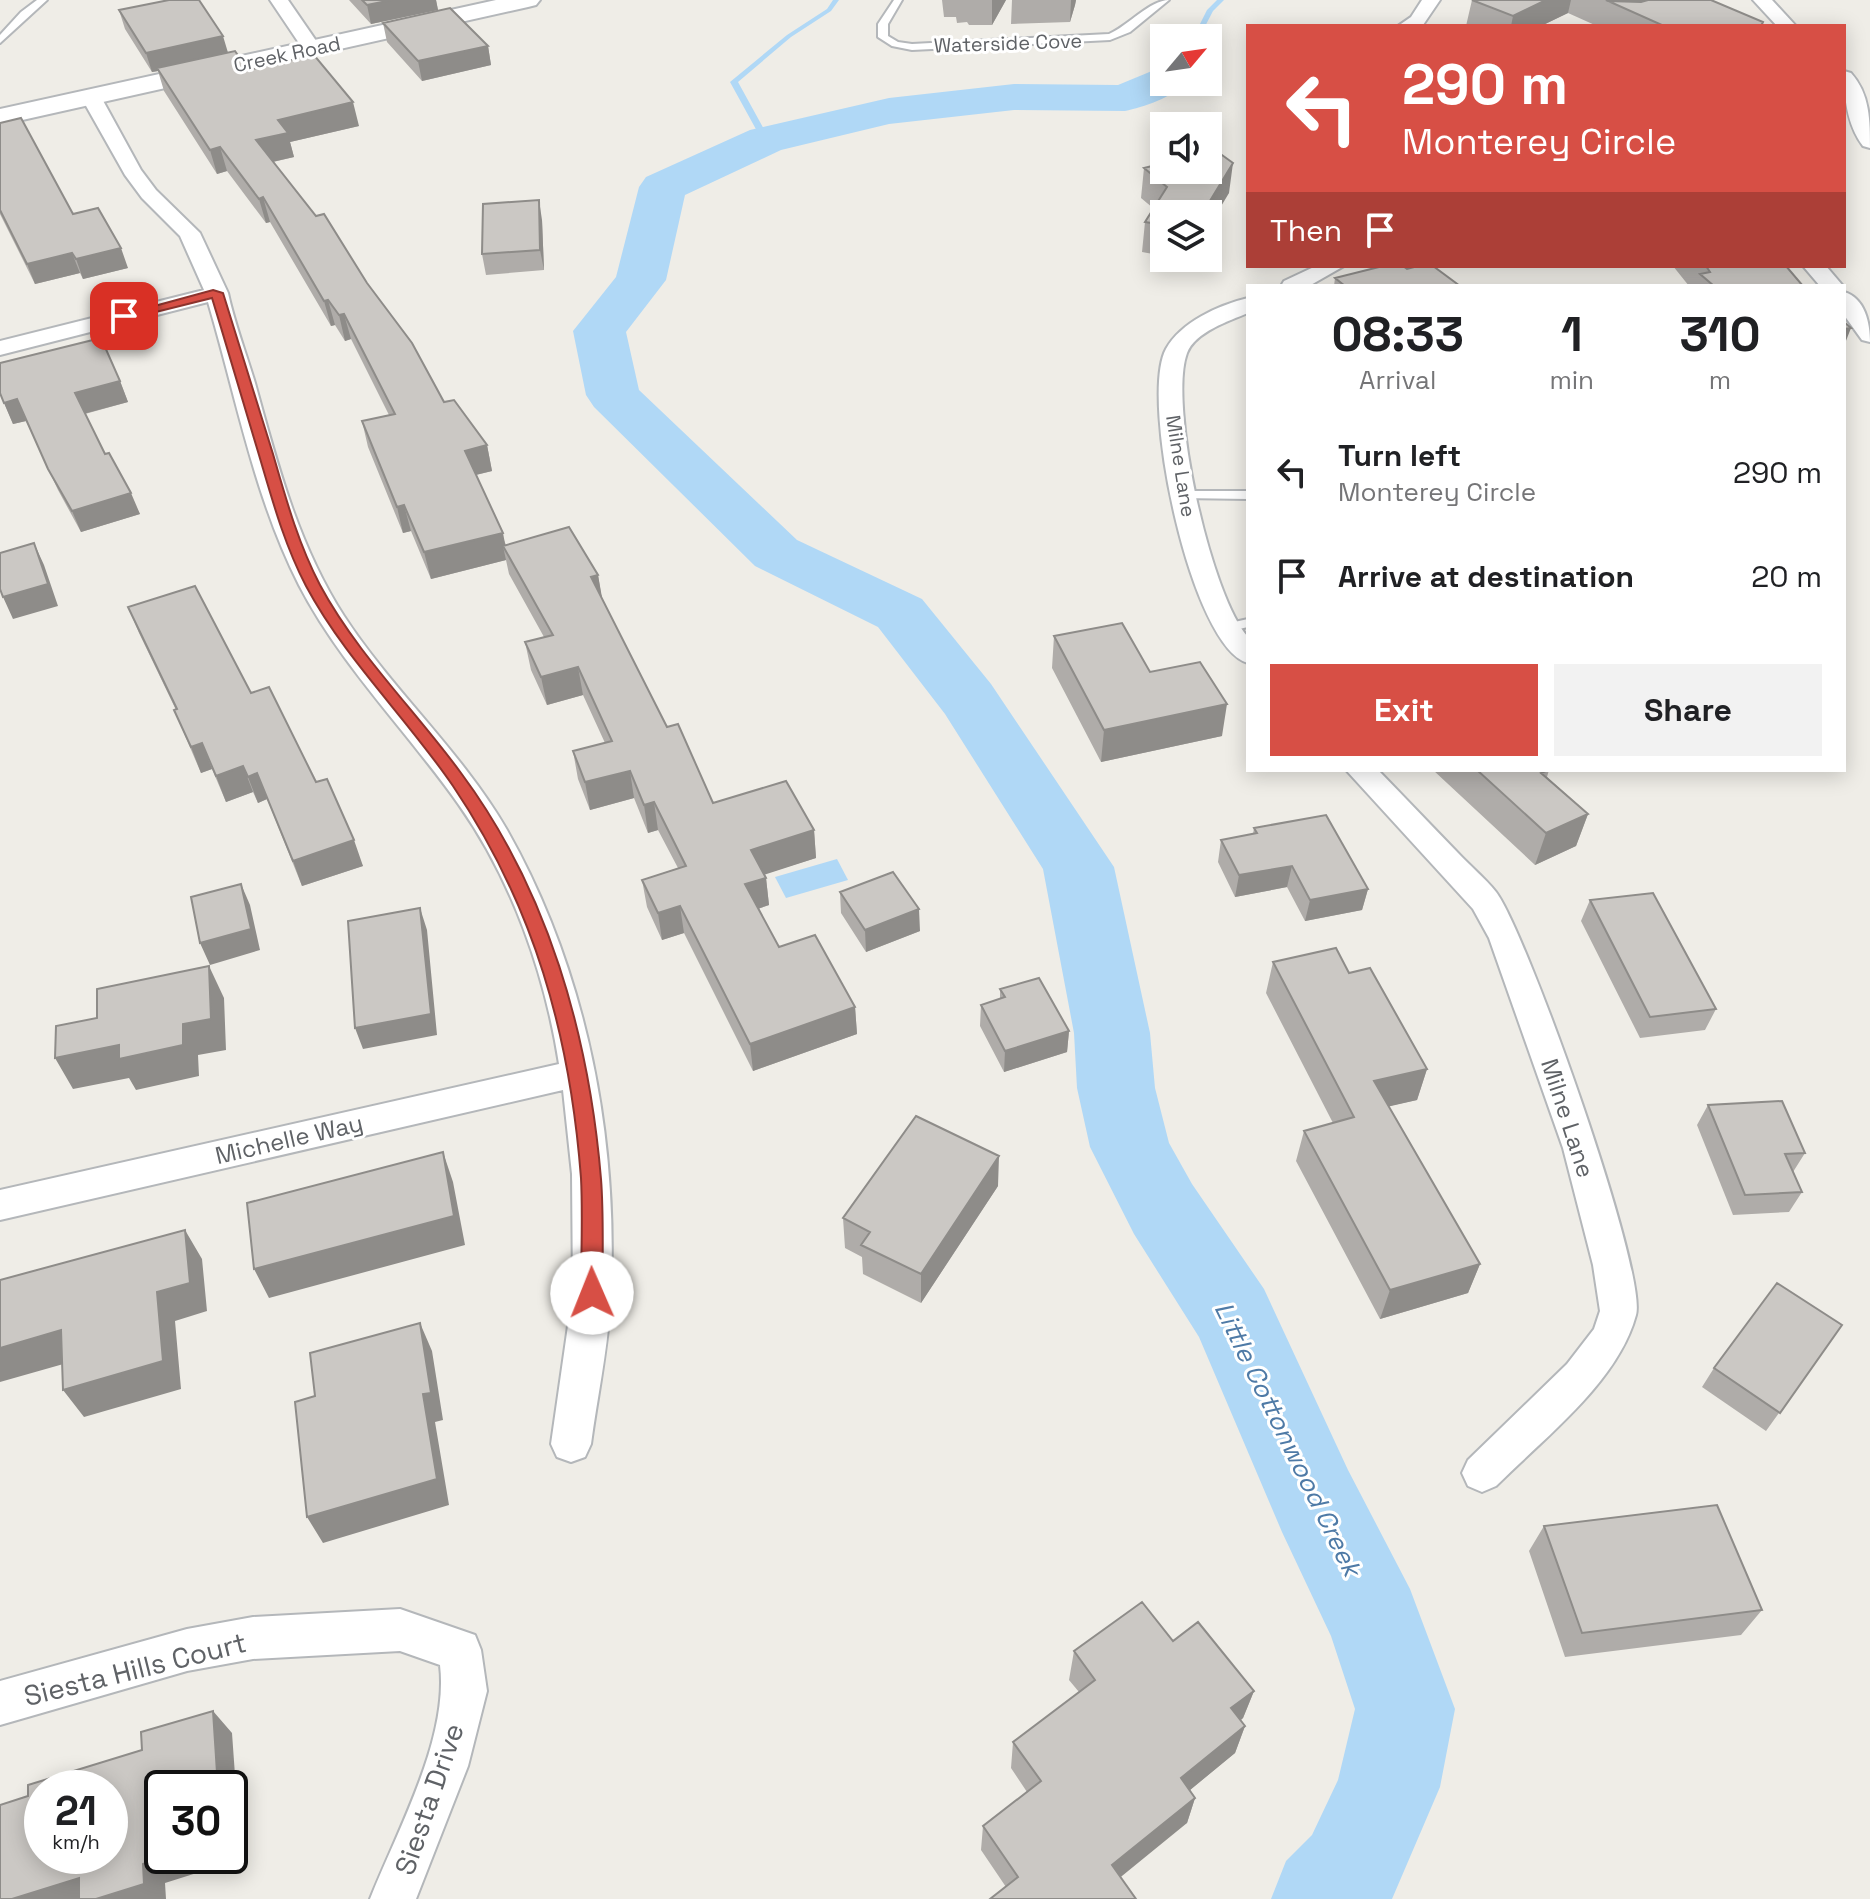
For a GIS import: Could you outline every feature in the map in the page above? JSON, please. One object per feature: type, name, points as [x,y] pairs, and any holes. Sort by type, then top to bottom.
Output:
[{"type":"street","points":[[279,0],[312,48]]},
{"type":"street","points":[[1411,24],[1417,21],[1431,0]]},
{"type":"street","points":[[1762,0],[1785,24]]},
{"type":"street","name":"Creek Road","points":[[1,115],[519,1]]},
{"type":"street","points":[[1846,79],[1856,90],[1860,126],[1870,142]]},
{"type":"street","points":[[91,97],[132,171],[149,194],[189,233],[205,262],[291,539],[313,585],[340,632],[456,778],[493,834],[525,895],[557,985],[578,1073],[591,1180],[592,1293],[571,1444]]},
{"type":"street","points":[[1296,284],[1329,268]]},
{"type":"street","points":[[1816,268],[1830,284]]},
{"type":"street","points":[[0,348],[217,293]]},
{"type":"street","points":[[1846,302],[1870,335]]},
{"type":"street","name":"Milne Lane","points":[[1246,306],[1205,326],[1176,351],[1170,382],[1185,495],[1208,589],[1237,625],[1246,649]]},
{"type":"street","name":"Milne Lane","points":[[1363,772],[1485,901],[1505,938],[1580,1148],[1619,1311],[1609,1338],[1581,1376],[1482,1473]]},
{"type":"street","name":"Michelle Way","points":[[0,1205],[578,1073]]},
{"type":"street","name":"Siesta Hills Court","points":[[0,1703],[187,1650],[253,1638],[400,1630],[460,1650]]},
{"type":"street","name":"Siesta Drive","points":[[393,1899],[446,1766],[465,1691],[460,1650]]},
{"type":"lane","points":[[0,40],[24,14],[43,0]]},
{"type":"lane","name":"Waterside Cove","points":[[898,0],[883,24],[883,37],[895,44],[912,47],[1110,37],[1127,30],[1165,0]]},
{"type":"lane","points":[[1185,495],[1246,495]]},
{"type":"water","points":[[837,859],[848,880],[786,898],[775,877]]},
{"type":"building","points":[[169,0],[199,0],[223,36],[146,53],[119,10]]},
{"type":"building","points":[[362,0],[392,0],[367,5]]},
{"type":"building","points":[[1472,0],[1546,0],[1513,16]]},
{"type":"building","points":[[1606,0],[1711,0],[1763,22],[1762,24],[1660,24]]},
{"type":"building","points":[[450,8],[488,46],[418,61],[383,23]]},
{"type":"building","points":[[235,51],[248,70],[314,55],[353,102],[278,120],[288,133],[256,140],[316,216],[324,214],[367,283],[412,343],[444,402],[454,400],[487,445],[465,451],[503,533],[424,552],[404,505],[397,507],[362,421],[395,414],[344,314],[339,315],[328,300],[324,301],[263,197],[259,199],[220,147],[210,150],[157,68]]},
{"type":"building","points":[[21,118],[73,214],[98,208],[121,248],[76,259],[72,253],[27,264],[0,210],[0,123]]},
{"type":"building","points":[[1222,155],[1233,163],[1222,181]]},
{"type":"building","points":[[1163,184],[1220,184],[1211,200],[1159,200],[1167,187]]},
{"type":"building","points":[[539,200],[540,250],[482,254],[483,204]]},
{"type":"building","points":[[1375,268],[1436,268],[1457,284],[1342,284],[1335,278]]},
{"type":"building","points":[[1707,268],[1788,268],[1801,284],[1712,284],[1700,274],[1710,272]]},
{"type":"building","points":[[101,338],[120,381],[75,393],[105,454],[109,453],[131,493],[72,511],[48,469],[17,399],[4,403],[0,393],[0,363]]},
{"type":"building","points":[[569,527],[598,575],[591,577],[667,727],[678,724],[713,803],[786,781],[814,830],[751,850],[766,878],[745,884],[779,947],[815,935],[855,1007],[750,1044],[680,906],[658,913],[642,880],[686,866],[654,802],[644,805],[630,771],[585,782],[573,751],[612,741],[578,667],[541,677],[525,642],[553,635],[503,546]]},
{"type":"building","points":[[34,543],[48,584],[3,597],[0,589],[0,553]]},
{"type":"building","points":[[195,586],[251,693],[269,687],[316,782],[327,779],[354,840],[293,861],[257,773],[248,777],[243,766],[216,776],[202,743],[191,747],[174,710],[177,709],[128,607]]},
{"type":"building","points":[[1122,623],[1150,672],[1200,662],[1227,704],[1104,730],[1054,636]]},
{"type":"building","points":[[1479,772],[1543,772],[1541,773],[1588,814],[1546,833]]},
{"type":"building","points":[[1326,815],[1368,889],[1310,900],[1292,866],[1239,875],[1221,840],[1257,833],[1254,828]]},
{"type":"building","points":[[893,872],[919,909],[865,930],[840,892]]},
{"type":"building","points":[[241,884],[251,929],[200,943],[191,897]]},
{"type":"building","points":[[1653,893],[1716,1009],[1650,1017],[1590,900]]},
{"type":"building","points":[[420,908],[431,1014],[355,1028],[348,921]]},
{"type":"building","points":[[1336,948],[1349,973],[1370,968],[1427,1069],[1374,1081],[1480,1264],[1390,1290],[1304,1131],[1354,1117],[1273,962]]},
{"type":"building","points":[[209,966],[211,1019],[183,1024],[183,1045],[119,1059],[119,1045],[55,1058],[56,1026],[97,1018],[97,989]]},
{"type":"building","points":[[1039,978],[1069,1031],[1005,1051],[981,1005],[1005,997],[1000,989]]},
{"type":"building","points":[[1782,1101],[1805,1153],[1785,1154],[1802,1192],[1745,1195],[1708,1105]]},
{"type":"building","points":[[916,1116],[999,1156],[921,1274],[861,1245],[870,1232],[843,1218]]},
{"type":"building","points":[[443,1152],[454,1216],[254,1269],[247,1203]]},
{"type":"building","points":[[185,1230],[190,1283],[157,1292],[163,1361],[63,1390],[61,1330],[0,1348],[0,1280]]},
{"type":"building","points":[[1777,1283],[1842,1325],[1780,1413],[1714,1368]]},
{"type":"building","points":[[420,1323],[431,1393],[423,1394],[437,1479],[307,1517],[295,1402],[315,1396],[310,1353]]},
{"type":"building","points":[[1717,1505],[1762,1610],[1582,1633],[1544,1526]]},
{"type":"building","points":[[1142,1602],[1173,1641],[1198,1622],[1254,1691],[1231,1708],[1245,1726],[1181,1778],[1195,1798],[1112,1865],[1136,1899],[990,1899],[1018,1877],[983,1826],[1041,1781],[1013,1742],[1095,1680],[1074,1651]]},
{"type":"building","points":[[213,1711],[217,1770],[144,1770],[144,1884],[96,1899],[79,1899],[79,1878],[12,1899],[0,1899],[0,1805],[24,1797],[24,1874],[128,1874],[128,1770],[77,1770],[142,1750],[141,1732]]},
{"type":"waterway","points":[[766,140],[734,82],[789,36],[829,10],[836,0]]},
{"type":"waterway","name":"Little Cottonwood Creek","points":[[1203,24],[1210,10],[1221,0]]},
{"type":"waterway","name":"Little Cottonwood Creek","points":[[1150,86],[1125,98],[1014,97],[889,111],[766,140],[663,187],[641,280],[599,331],[613,395],[776,553],[900,613],[968,699],[1078,867],[1112,1033],[1116,1088],[1130,1147],[1163,1209],[1233,1316],[1315,1501],[1376,1623],[1405,1709],[1388,1787],[1350,1873],[1324,1899]]},
{"type":"route","points":[[124,316],[217,293],[291,539],[313,585],[340,632],[456,778],[493,834],[525,895],[557,985],[578,1073],[591,1180],[592,1293]]}]
